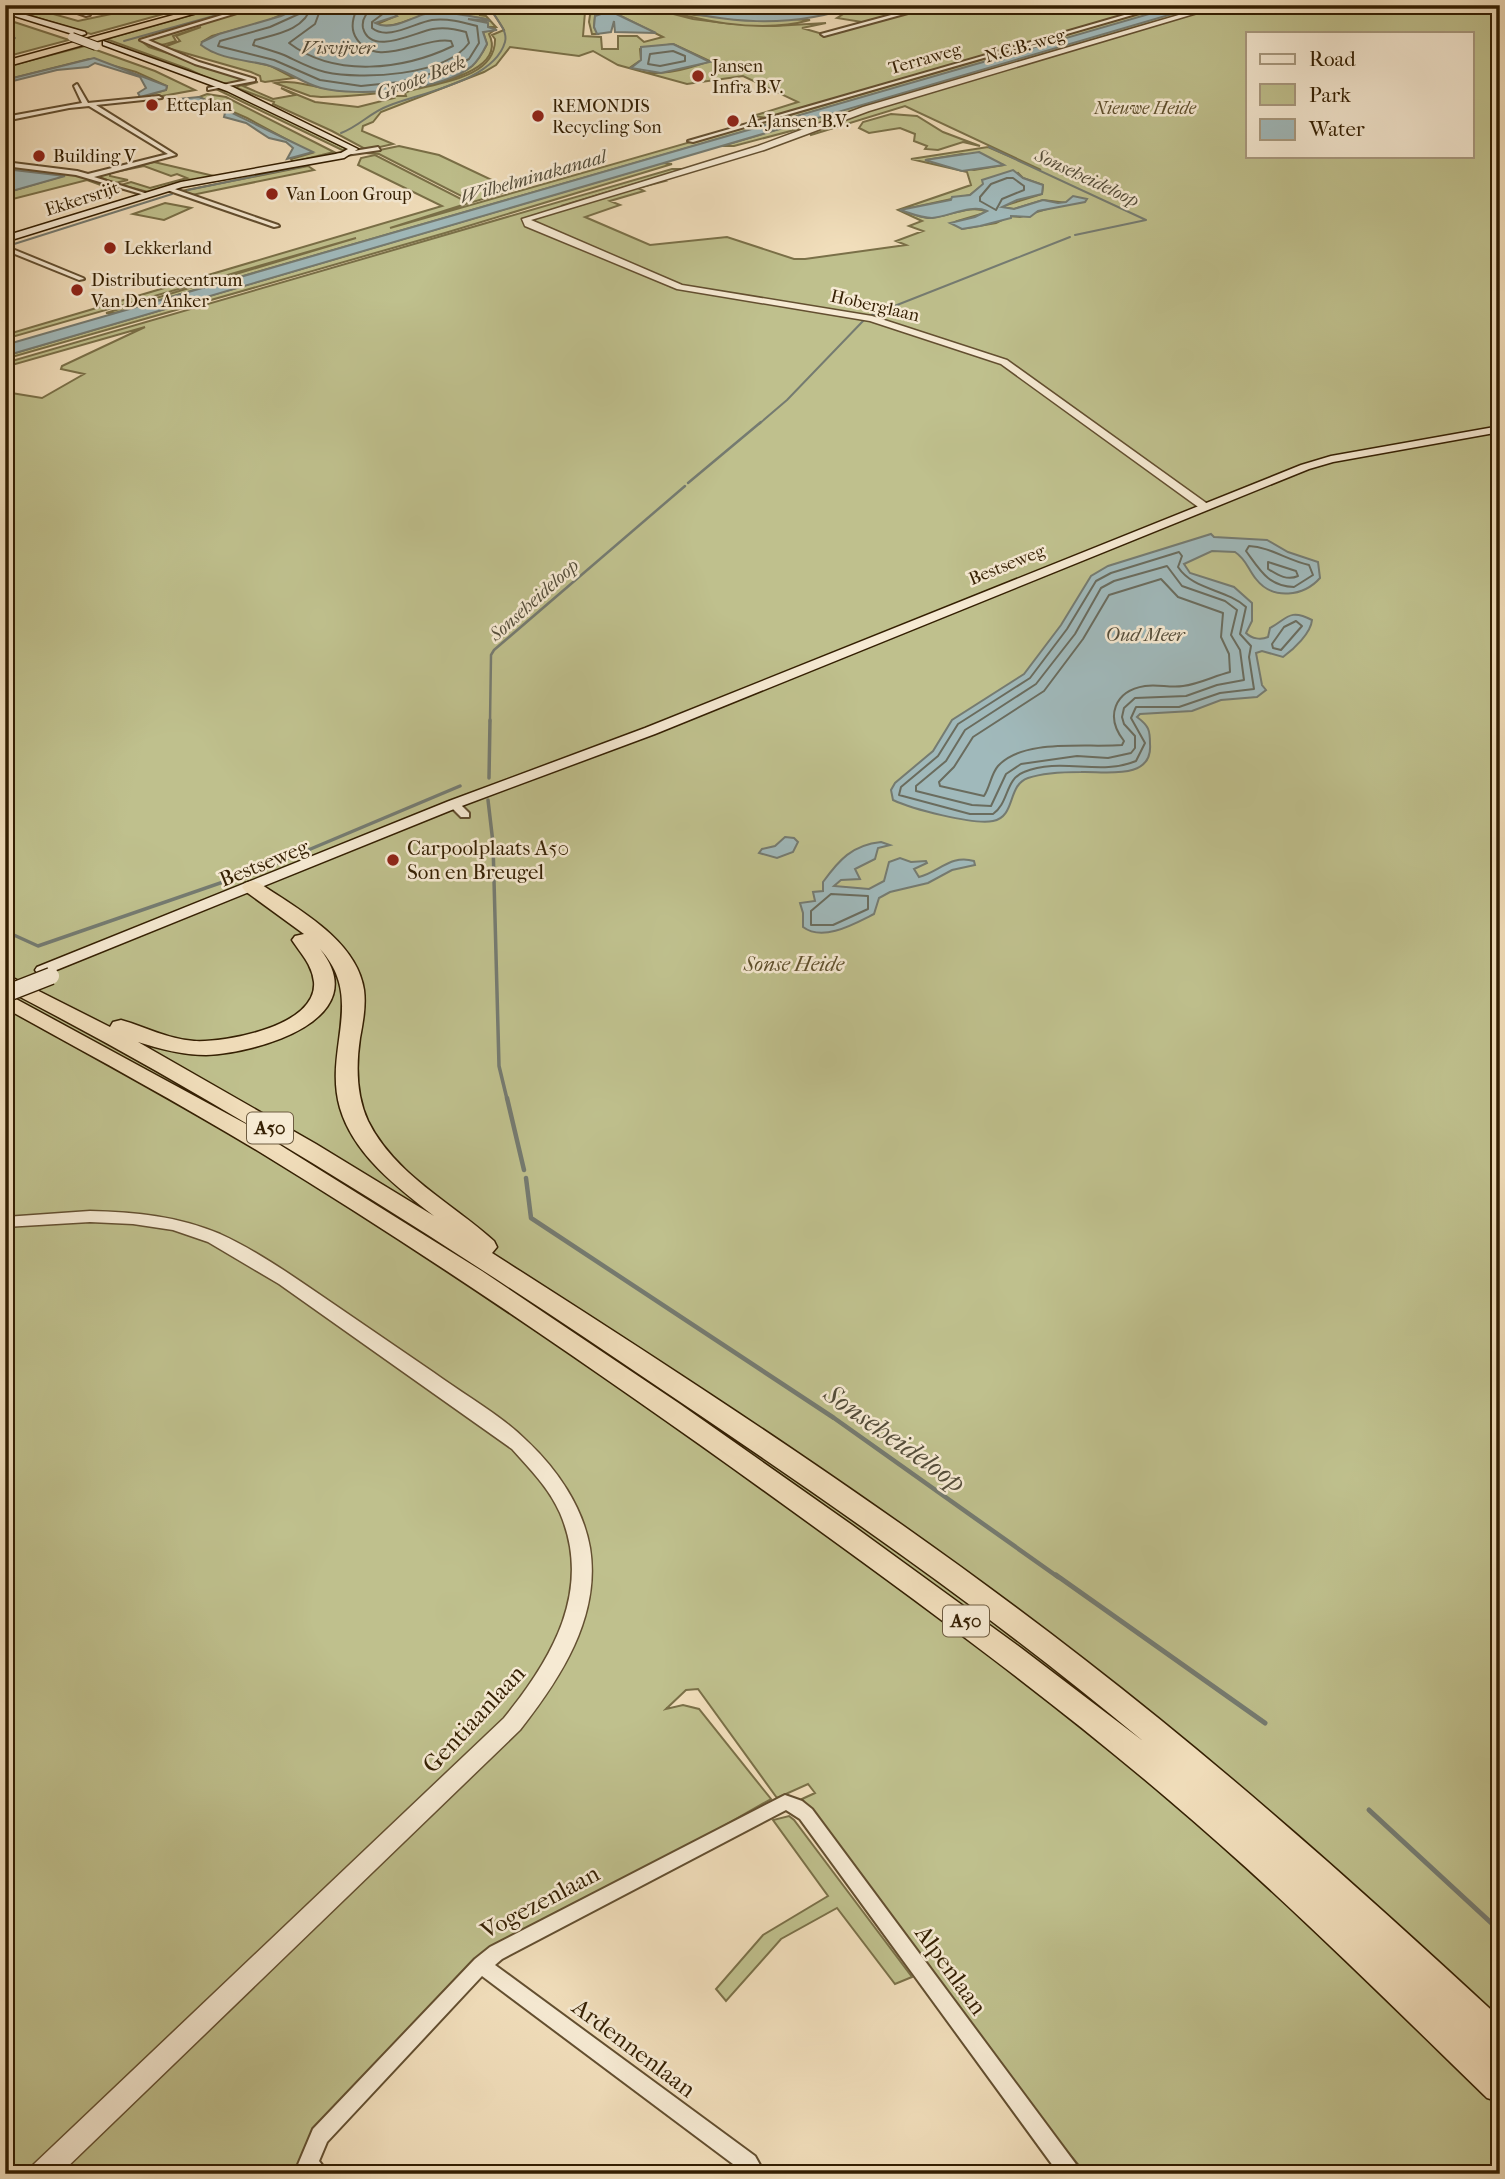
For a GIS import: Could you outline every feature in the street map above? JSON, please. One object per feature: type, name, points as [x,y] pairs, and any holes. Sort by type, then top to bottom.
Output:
[{"type":"highway","points":[[5,63],[207,5]]},
{"type":"highway","points":[[5,63],[220,5]]},
{"type":"highway","points":[[7,989],[137,1035],[179,1046],[227,1047],[274,1034],[300,1021],[320,1002],[326,987],[326,973],[320,959],[309,946],[249,891]]},
{"type":"highway","name":"A50","points":[[249,891],[323,941],[338,956],[349,973],[354,999],[346,1083],[357,1122],[369,1143],[401,1180],[475,1236],[520,1282]]},
{"type":"highway","name":"A50","points":[[7,989],[132,1048],[306,1148],[520,1282],[803,1472],[1011,1620],[1156,1736],[1316,1871],[1500,2041]]},
{"type":"highway","name":"A50","points":[[7,989],[446,1259],[641,1388],[964,1620],[1210,1816],[1373,1962],[1500,2085]]},
{"type":"main road","points":[[5,11],[82,34],[104,45],[211,89],[347,155],[354,149],[223,86],[104,45],[5,17]]},
{"type":"main road","name":"Ekkersrijt","points":[[6,241],[169,188],[347,155]]},
{"type":"main road","name":"Bestseweg","points":[[249,891],[280,881],[539,774],[1331,459],[1500,429]]},
{"type":"main road","name":"Bestseweg","points":[[7,989],[459,809]]},
{"type":"street","points":[[57,5],[89,12],[108,5]]},
{"type":"street","points":[[78,5],[89,12]]},
{"type":"street","points":[[211,89],[253,80],[197,63],[143,40],[261,5]]},
{"type":"street","points":[[824,34],[935,5]]},
{"type":"street","name":"Terraweg","points":[[691,141],[1166,5]]},
{"type":"street","name":"N.C.B.-weg","points":[[526,219],[761,148],[839,119],[1221,5]]},
{"type":"street","points":[[77,86],[88,104],[173,155],[89,176]]},
{"type":"street","points":[[5,119],[88,104],[159,98]]},
{"type":"street","name":"Ekkersrijt","points":[[347,155],[378,149]]},
{"type":"street","points":[[5,164],[89,176],[146,195]]},
{"type":"street","points":[[169,188],[276,226]]},
{"type":"street","name":"Hoberglaan","points":[[526,219],[528,224],[680,287],[872,319],[1000,360],[1205,507]]},
{"type":"street","name":"Ekkersrijt","points":[[6,241],[81,279]]},
{"type":"street","name":"Gentiaanlaan","points":[[5,1222],[93,1217],[144,1219],[198,1231],[254,1259],[372,1338],[519,1444],[535,1459],[552,1480],[569,1510],[580,1543],[583,1579],[578,1614],[568,1644],[535,1698],[512,1724],[42,2174]]},
{"type":"street","name":"Vogezenlaan","points":[[310,2170],[320,2136],[481,1965],[496,1953],[785,1802]]},
{"type":"street","name":"Alpenlaan","points":[[785,1802],[806,1814],[1070,2174]]},
{"type":"street","name":"Ardennenlaan","points":[[481,1965],[748,2163],[755,2174]]},
{"type":"green space","points":[[5,5],[43,5],[32,8],[78,21],[111,14],[96,9],[103,7],[120,11],[141,5],[196,5],[91,34],[5,8]]},
{"type":"green space","points":[[227,5],[259,5],[140,40],[149,47],[249,79],[247,81],[222,85],[188,69],[106,39]]},
{"type":"green space","points":[[264,5],[294,5],[290,8],[304,5],[267,21],[212,36],[202,42],[211,51],[271,66],[294,78],[265,82],[251,72],[164,47],[180,41],[176,36],[201,27],[173,36],[176,41],[165,44],[157,45],[147,39]]},
{"type":"green space","points":[[390,5],[412,8],[419,5],[488,5],[486,12],[481,13],[486,15],[479,15],[486,16],[496,27],[477,27],[478,22],[467,20],[486,19],[443,13],[429,14],[397,24],[375,25],[396,16],[391,11],[393,9],[387,7]]},
{"type":"green space","name":"Sonse Heide","points":[[495,5],[638,5],[693,19],[732,24],[774,26],[826,23],[802,28],[826,35],[939,5],[1500,5],[1500,2174],[1086,2174],[1045,2125],[802,1799],[815,1793],[808,1784],[777,1798],[698,1689],[686,1690],[666,1709],[683,1705],[699,1709],[771,1799],[503,1945],[295,2174],[5,2174],[5,392],[42,398],[84,374],[61,369],[62,366],[145,327],[5,367],[5,363],[672,169],[685,169],[561,206],[660,179],[665,181],[638,188],[644,191],[610,201],[620,205],[585,217],[650,245],[727,237],[794,259],[805,259],[906,245],[896,241],[923,231],[909,226],[922,221],[898,210],[971,185],[967,172],[911,159],[988,147],[1041,170],[905,106],[811,135],[810,132],[821,123],[734,146],[722,146],[829,114],[881,92],[115,313],[106,313],[356,238],[5,339],[5,335],[442,206],[358,165],[361,158],[375,155],[469,203],[390,228],[876,89],[767,118],[753,116],[798,102],[743,76],[687,84],[618,65],[593,51],[579,56],[510,47],[496,65],[484,72],[381,112],[373,122],[363,126],[362,131],[393,144],[367,150],[273,104],[274,102],[237,88],[238,86],[258,82],[243,86],[273,99],[295,95],[281,88],[315,102],[358,107],[394,98],[392,96],[406,96],[405,93],[409,91],[463,77],[486,62],[493,52],[495,39],[492,35],[504,30],[492,11]],"holes":[[[609,6],[612,8],[595,11],[590,15],[592,34],[598,34],[594,27],[595,16],[609,10],[663,37],[644,42],[637,36],[618,36],[618,49],[602,49],[601,37],[583,36],[585,12]],[[673,44],[710,61],[660,73],[631,67],[641,60],[640,49]],[[962,154],[1004,165],[974,170],[926,160]],[[1018,173],[1023,178],[1043,185],[1042,194],[1000,207],[1014,209],[1043,200],[1067,203],[1020,217],[1010,216],[996,223],[962,229],[957,221],[988,212],[974,209],[928,218],[901,210],[970,195],[984,184]]]},
{"type":"green space","points":[[643,5],[694,15],[810,20],[748,26],[705,20]]},
{"type":"green space","points":[[861,5],[933,5],[868,23],[837,18],[845,13],[834,14]]},
{"type":"green space","points":[[5,19],[69,40],[5,57]]},
{"type":"green space","points":[[496,29],[489,34],[491,52],[478,67],[455,78],[426,86],[363,95],[321,97],[310,96],[275,83],[291,82],[350,91],[407,88],[444,80],[472,66],[487,44],[483,32]]},
{"type":"green space","points":[[85,46],[155,71],[195,90],[146,99],[145,96],[166,90],[167,86],[136,72],[89,59],[5,80],[5,67]]},
{"type":"green space","points":[[223,88],[349,150],[342,150],[216,89]]},
{"type":"green space","points":[[207,94],[226,97],[334,152],[293,162],[291,159],[312,153],[247,118],[199,97]]},
{"type":"green space","points":[[891,114],[917,116],[943,132],[980,146],[963,142],[938,150],[925,149],[927,146],[914,141],[915,134],[900,128],[869,133],[859,128],[863,122]]},
{"type":"green space","points":[[399,146],[439,155],[513,190],[473,202],[379,154],[365,153]]},
{"type":"green space","points":[[154,162],[214,176],[148,192],[121,185],[131,182],[150,188],[187,178],[177,174],[171,176],[144,166],[110,173],[110,176],[128,180],[115,183],[99,177],[103,174]]},
{"type":"green space","points":[[662,163],[672,164],[445,233],[5,359],[5,356]]},
{"type":"green space","points":[[5,165],[84,176],[115,187],[109,188],[87,180],[5,201],[5,193],[63,176],[5,169]]},
{"type":"green space","points":[[308,166],[314,170],[192,195],[181,191]]},
{"type":"green space","points":[[165,203],[191,208],[164,220],[133,214]]},
{"type":"green space","points":[[789,1816],[912,1977],[895,1984],[837,1908],[781,1939],[726,2001],[716,1989],[763,1935],[828,1896],[773,1820]]},
{"type":"water","name":"Visvijver","points":[[304,5],[391,6],[391,11],[397,16],[375,23],[388,26],[425,14],[456,14],[486,19],[490,21],[468,19],[488,23],[488,27],[497,30],[483,32],[487,44],[482,53],[472,66],[458,74],[420,86],[377,92],[321,88],[274,67],[224,56],[201,45],[219,34],[281,16]]},
{"type":"water","points":[[655,5],[858,5],[807,18],[757,21],[706,16]]},
{"type":"water","points":[[1180,5],[1203,5],[5,356],[5,345]]},
{"type":"water","points":[[610,11],[656,33],[615,32],[614,21],[611,32],[597,34],[594,27],[595,16]]},
{"type":"water","points":[[673,44],[710,62],[661,73],[631,68],[641,60],[641,47]]},
{"type":"water","points":[[94,58],[167,86],[166,90],[140,97],[138,93],[146,88],[140,77],[95,63],[88,67],[57,70],[5,83],[5,80]]},
{"type":"water","points":[[199,97],[313,152],[287,159],[293,148],[286,142],[269,138],[246,123],[224,117],[225,113],[208,105],[168,100]]},
{"type":"water","points":[[979,152],[1004,165],[962,171],[925,160]]},
{"type":"water","points":[[5,169],[65,176],[5,193]]},
{"type":"water","points":[[1013,170],[1023,178],[1043,185],[1042,194],[1002,207],[1014,209],[1043,200],[1066,202],[1073,196],[1087,199],[1085,202],[1038,211],[1030,217],[1011,216],[962,229],[950,223],[987,211],[974,209],[932,218],[900,210],[970,195],[983,184],[982,180]]},
{"type":"water","name":"Oud Meer","points":[[1211,534],[1214,537],[1267,540],[1288,552],[1318,562],[1320,578],[1306,589],[1288,594],[1271,591],[1263,586],[1235,552],[1212,551],[1184,564],[1190,573],[1234,587],[1252,603],[1252,621],[1246,633],[1251,637],[1268,637],[1270,628],[1293,615],[1312,620],[1305,635],[1283,657],[1262,651],[1256,653],[1262,685],[1266,690],[1257,697],[1221,700],[1192,711],[1140,714],[1137,717],[1150,735],[1149,756],[1144,764],[1125,772],[1061,773],[1028,778],[1017,787],[1005,814],[993,821],[972,821],[943,815],[893,800],[891,790],[895,783],[933,751],[952,720],[1024,674],[1061,625],[1091,576],[1108,566]]},
{"type":"water","points":[[785,837],[794,838],[798,842],[793,852],[777,858],[759,853],[762,849],[775,846]]},
{"type":"water","points":[[881,842],[890,845],[878,848],[875,859],[855,869],[860,879],[841,880],[834,886],[869,889],[884,881],[889,862],[900,858],[911,862],[926,861],[927,863],[914,869],[919,877],[959,860],[974,861],[975,865],[952,870],[928,883],[890,892],[879,898],[874,914],[838,930],[820,933],[803,927],[800,903],[815,901],[813,892],[823,891],[823,882],[847,855],[862,846]]},
{"type":"waterway","points":[[124,41],[253,5]]},
{"type":"waterway","name":"Groote Beek","points":[[341,133],[382,109],[454,84],[487,67],[498,55],[506,38],[493,13],[496,5]]},
{"type":"waterway","points":[[5,31],[15,38],[5,43]]},
{"type":"waterway","name":"Sonseheideloop","points":[[989,147],[1146,220],[1075,235]]},
{"type":"waterway","name":"Groote Beek","points":[[188,190],[304,166]]},
{"type":"waterway","name":"Groote Beek","points":[[11,245],[172,194]]},
{"type":"waterway","name":"Sonseheideloop","points":[[869,316],[1070,237]]},
{"type":"waterway","name":"Sonseheideloop","points":[[759,424],[787,400],[864,320]]},
{"type":"waterway","name":"Sonseheideloop","points":[[688,483],[761,422]]},
{"type":"waterway","name":"Sonseheideloop","points":[[490,722],[491,655],[494,650],[685,486]]},
{"type":"waterway","name":"Sonseheideloop","points":[[489,778],[490,720]]},
{"type":"waterway","points":[[5,931],[38,946],[275,864],[460,786]]},
{"type":"waterway","name":"Sonseheideloop","points":[[488,800],[493,843],[499,1066],[507,1099]]},
{"type":"waterway","name":"Sonseheideloop","points":[[507,1098],[524,1170]]},
{"type":"waterway","name":"Sonseheideloop","points":[[526,1178],[531,1218],[834,1418],[1058,1577]]},
{"type":"waterway","name":"Sonseheideloop","points":[[1056,1575],[1265,1723]]},
{"type":"waterway","name":"Sonseheideloop","points":[[1369,1810],[1500,1931]]},
{"type":"place","name":"Jansen Infra B.V.","points":[[698,76]]},
{"type":"place","name":"Etteplan","points":[[152,105]]},
{"type":"place","name":"REMONDIS Recycling Son","points":[[538,116]]},
{"type":"place","name":"A. Jansen B.V.","points":[[733,121]]},
{"type":"place","name":"Building V","points":[[39,156]]},
{"type":"place","name":"Van Loon Group","points":[[272,194]]},
{"type":"place","name":"Lekkerland","points":[[110,248]]},
{"type":"place","name":"Distributiecentrum Van Den Anker","points":[[77,290]]},
{"type":"place","name":"Carpoolplaats A50 Son en Breugel","points":[[393,860]]},
{"type":"park label","name":"Nieuwe Heide","points":[[1145,108]]},
{"type":"water label","name":"Wilhelminakanaal","points":[[533,177]]}]
